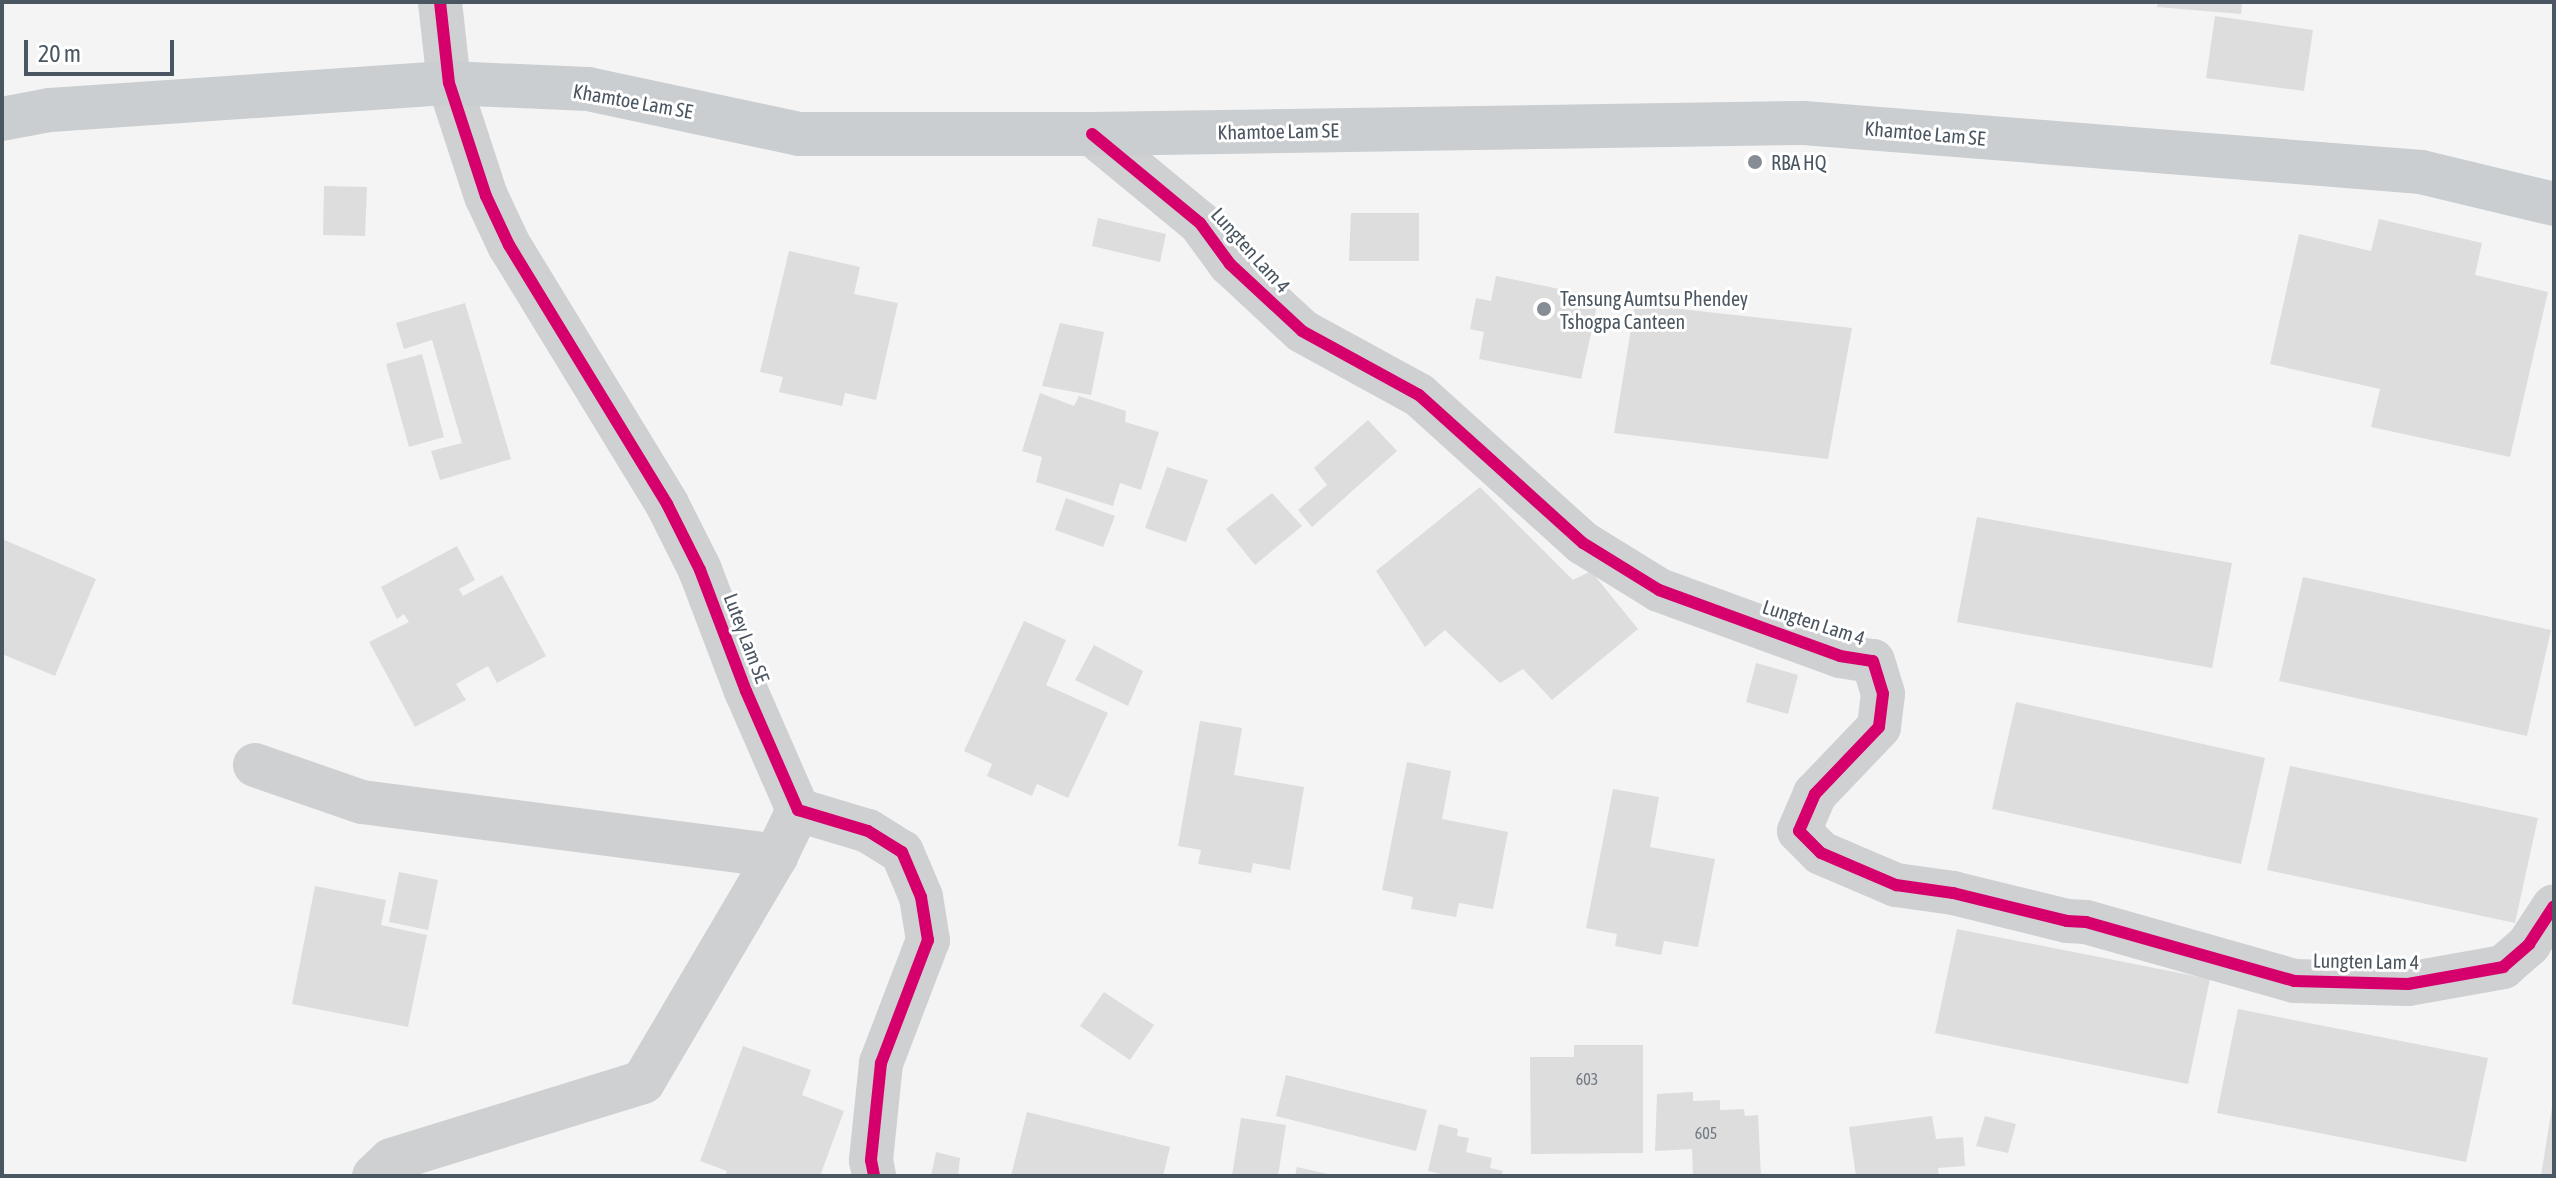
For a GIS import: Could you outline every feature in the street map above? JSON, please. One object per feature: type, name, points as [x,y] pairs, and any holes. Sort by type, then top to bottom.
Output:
[{"type":"main road","name":"Khamtoe Lam SE","points":[[2,119],[50,110],[449,83],[588,89],[799,134],[1092,134],[1804,123],[2421,172],[2554,204]]},
{"type":"street","name":"Lutey Lam SE","points":[[440,2],[449,83],[486,196],[509,245],[667,504],[700,570],[746,691],[798,810]]},
{"type":"street","name":"Lungten Lam 4","points":[[1092,134],[1200,223],[1230,264],[1302,331],[1419,395],[1583,543],[1659,590],[1840,656],[1873,661],[1883,694],[1879,727],[1815,794],[1799,831],[1821,853],[1896,885],[1953,893],[2067,921],[2086,922],[2294,981],[2408,984],[2503,967],[2529,944],[2554,906]]},
{"type":"street","points":[[255,765],[362,802],[776,856]]},
{"type":"street","points":[[374,1176],[391,1160],[643,1082],[776,856],[798,810],[868,831],[902,852],[921,897],[928,940],[881,1063],[871,1160],[874,1176]]},
{"type":"building","points":[[2158,2],[2242,2],[2241,14],[2157,7]]},
{"type":"building","points":[[2215,16],[2313,30],[2304,91],[2206,78]]},
{"type":"building","points":[[324,186],[367,187],[365,236],[323,235]]},
{"type":"building","points":[[1351,213],[1419,213],[1419,261],[1349,261]]},
{"type":"building","points":[[1098,218],[1166,234],[1160,262],[1092,246]]},
{"type":"building","points":[[2379,219],[2482,243],[2475,275],[2548,292],[2510,457],[2371,427],[2380,389],[2270,364],[2299,234],[2371,251]]},
{"type":"building","points":[[789,251],[860,267],[854,294],[898,303],[876,400],[845,393],[842,406],[779,392],[783,377],[760,372]]},
{"type":"building","points":[[1496,276],[1599,297],[1581,379],[1479,359],[1484,332],[1470,329],[1476,298],[1491,301]]},
{"type":"building","points":[[465,303],[511,459],[440,480],[431,451],[462,443],[432,340],[404,349],[396,323]]},
{"type":"building","points":[[1635,304],[1852,328],[1828,459],[1614,433]]},
{"type":"building","points":[[1060,323],[1104,332],[1091,395],[1042,386]]},
{"type":"building","points":[[422,354],[444,437],[409,447],[386,364]]},
{"type":"building","points":[[1040,393],[1074,406],[1079,396],[1126,411],[1125,422],[1159,432],[1141,490],[1120,483],[1113,506],[1036,482],[1042,457],[1022,451]]},
{"type":"building","points":[[1368,420],[1397,451],[1312,527],[1298,510],[1327,485],[1314,468]]},
{"type":"building","points":[[1167,467],[1208,480],[1186,542],[1145,528]]},
{"type":"building","points":[[1480,487],[1573,580],[1591,571],[1638,629],[1552,700],[1523,669],[1500,683],[1445,630],[1425,647],[1376,571]]},
{"type":"building","points":[[1272,493],[1302,526],[1255,565],[1226,529]]},
{"type":"building","points":[[1066,498],[1115,516],[1103,547],[1055,530]]},
{"type":"building","points":[[1977,517],[2232,563],[2212,668],[1957,622]]},
{"type":"building","points":[[2,539],[96,579],[55,676],[2,654]]},
{"type":"building","points":[[457,546],[475,580],[459,589],[463,596],[502,575],[546,656],[497,683],[488,666],[456,684],[466,700],[415,727],[369,642],[409,622],[404,614],[397,619],[381,587]]},
{"type":"building","points":[[2303,577],[2551,630],[2527,736],[2279,681]]},
{"type":"building","points":[[1024,621],[1066,640],[1046,685],[1108,713],[1068,798],[1037,784],[1032,796],[987,776],[992,764],[964,751]]},
{"type":"building","points":[[1094,645],[1143,671],[1128,706],[1075,680]]},
{"type":"building","points":[[1756,663],[1798,675],[1788,714],[1746,702]]},
{"type":"building","points":[[2016,702],[2265,758],[2241,864],[1992,809]]},
{"type":"building","points":[[1200,721],[1242,728],[1234,775],[1304,787],[1290,870],[1253,863],[1251,873],[1198,864],[1201,850],[1178,846]]},
{"type":"building","points":[[1407,762],[1451,771],[1442,819],[1508,832],[1493,909],[1459,903],[1456,917],[1411,909],[1413,897],[1382,890]]},
{"type":"building","points":[[2290,766],[2538,818],[2515,923],[2267,870]]},
{"type":"building","points":[[1613,789],[1659,797],[1650,847],[1715,859],[1698,947],[1664,941],[1661,955],[1615,946],[1617,934],[1586,928]]},
{"type":"building","points":[[399,872],[438,880],[428,930],[389,922]]},
{"type":"building","points":[[315,886],[386,900],[381,925],[427,935],[408,1027],[292,1004]]},
{"type":"building","points":[[1957,929],[2210,979],[2188,1084],[1935,1033]]},
{"type":"building","points":[[1104,992],[1154,1025],[1130,1060],[1080,1026]]},
{"type":"building","points":[[2238,1009],[2488,1058],[2466,1162],[2217,1113]]},
{"type":"building","points":[[1574,1045],[1643,1045],[1643,1153],[1531,1154],[1530,1057],[1574,1057]]},
{"type":"building","points":[[743,1046],[811,1070],[802,1095],[844,1111],[820,1176],[725,1176],[727,1171],[700,1161]]},
{"type":"building","points":[[1286,1075],[1427,1110],[1416,1151],[1276,1116]]},
{"type":"building","points":[[1693,1092],[1693,1101],[1720,1100],[1720,1110],[1744,1109],[1745,1116],[1758,1115],[1761,1176],[1693,1176],[1692,1149],[1655,1151],[1657,1094]]},
{"type":"building","points":[[2552,1107],[2554,1176],[2541,1176]]},
{"type":"building","points":[[1027,1112],[1170,1147],[1163,1176],[1011,1176]]},
{"type":"building","points":[[1932,1116],[1936,1139],[1963,1137],[1965,1166],[1938,1168],[1939,1176],[1856,1176],[1849,1127]]},
{"type":"building","points":[[1985,1116],[2016,1124],[2008,1153],[1976,1146]]},
{"type":"building","points":[[1241,1118],[1286,1125],[1278,1176],[1232,1176]]},
{"type":"building","points":[[1439,1124],[1458,1129],[1457,1136],[1469,1138],[1466,1152],[1492,1158],[1490,1168],[1503,1171],[1501,1176],[1449,1176],[1428,1171]]},
{"type":"building","points":[[936,1152],[960,1158],[958,1176],[931,1176]]},
{"type":"building","points":[[1297,1167],[1332,1175],[1332,1176],[1295,1176]]},
{"type":"cycle path","points":[[440,2],[449,83],[486,196],[509,245],[667,504],[700,570],[746,691],[798,810],[868,831],[902,852],[921,897],[928,940],[881,1063],[871,1160],[874,1176]]},
{"type":"cycle path","points":[[1092,134],[1200,223],[1230,264],[1302,331],[1419,395],[1583,543],[1659,590],[1840,656],[1873,661],[1883,694],[1879,727],[1815,794],[1799,831],[1821,853],[1896,885],[1953,893],[2067,921],[2086,922],[2294,981],[2408,984],[2503,967],[2529,944],[2554,906]]},
{"type":"place","name":"RBA HQ","points":[[1755,162]]},
{"type":"place","name":"Tensung Aumtsu Phendey Tshogpa Canteen","points":[[1544,309]]}]
